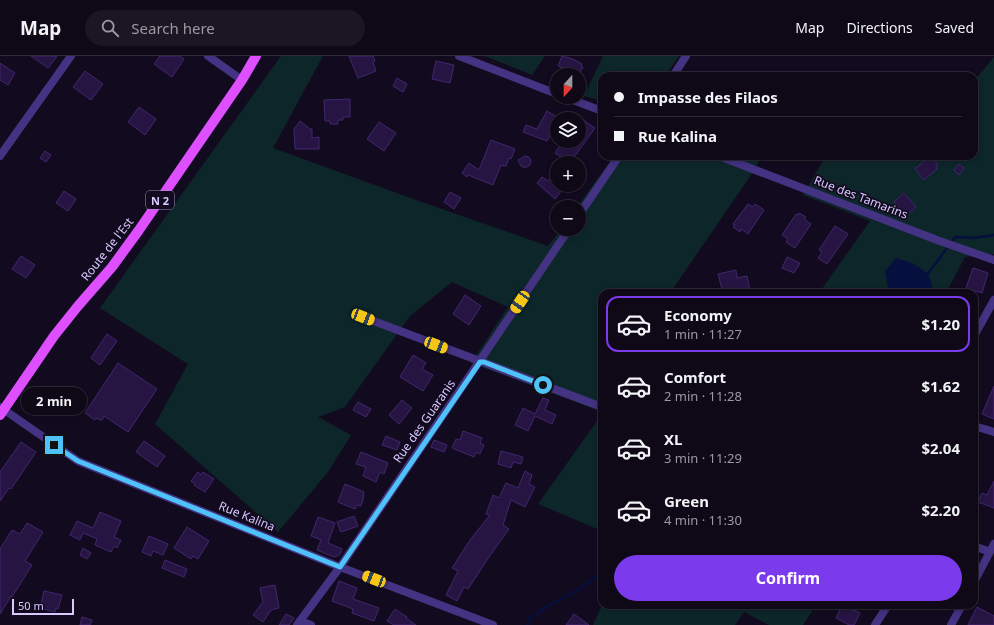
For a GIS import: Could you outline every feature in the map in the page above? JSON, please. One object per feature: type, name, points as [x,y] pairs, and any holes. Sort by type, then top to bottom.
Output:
[{"type":"main road","name":"Route de l'Est","points":[[1,411],[54,336],[112,267],[139,230],[242,80],[256,56]]},
{"type":"street","points":[[0,156],[71,56]]},
{"type":"street","points":[[208,56],[242,80]]},
{"type":"street","points":[[459,56],[550,91]]},
{"type":"street","points":[[676,72],[686,56]]},
{"type":"street","points":[[584,104],[598,109]]},
{"type":"street","points":[[586,205],[616,160]]},
{"type":"street","name":"Rue des Tamarins","points":[[729,160],[994,260]]},
{"type":"street","name":"Rue des Guaranis","points":[[299,623],[340,567],[564,236]]},
{"type":"street","points":[[978,329],[994,300]]},
{"type":"street","points":[[363,317],[598,406]]},
{"type":"street","name":"Rue Kalina","points":[[1,411],[78,461],[340,567],[493,625]]},
{"type":"street","points":[[978,427],[994,432]]},
{"type":"street","points":[[978,546],[992,548],[978,574]]},
{"type":"street","points":[[875,625],[885,609]]},
{"type":"street","points":[[951,625],[960,609]]},
{"type":"street","points":[[299,623],[311,625]]},
{"type":"green space","points":[[281,56],[323,56],[273,148],[548,246],[556,236],[586,236],[586,200],[582,200],[611,160],[760,160],[673,289],[598,289],[598,411],[471,363],[508,307],[452,282],[410,316],[345,407],[318,417],[351,435],[328,472],[278,532],[155,424],[188,364],[100,308]]},
{"type":"green space","points":[[485,56],[545,56],[532,75]]},
{"type":"green space","points":[[603,56],[679,56],[668,72],[598,72],[598,100],[586,97],[586,92]]},
{"type":"green space","points":[[994,57],[994,254],[965,257],[948,289],[822,289],[870,221],[803,195],[824,160],[978,160],[978,76]]},
{"type":"green space","points":[[598,420],[598,529],[538,504]]},
{"type":"green space","points":[[600,609],[813,609],[803,625],[769,625],[744,612],[735,625],[593,625]]},
{"type":"shaded area","points":[[896,258],[910,262],[922,269],[927,274],[932,285],[932,289],[888,289],[885,271]]},
{"type":"building","points":[[31,56],[57,56],[48,68]]},
{"type":"building","points":[[160,56],[180,56],[184,59],[172,77],[154,64]]},
{"type":"building","points":[[349,56],[373,56],[376,71],[358,78]]},
{"type":"building","points":[[562,56],[573,59],[582,64],[581,66],[583,67],[563,68],[558,66]]},
{"type":"building","points":[[436,61],[454,65],[450,83],[432,79]]},
{"type":"building","points":[[0,63],[15,73],[8,85],[0,80]]},
{"type":"building","points":[[85,71],[103,84],[91,100],[73,87]]},
{"type":"building","points":[[397,78],[407,84],[403,92],[393,86]]},
{"type":"building","points":[[350,99],[350,117],[343,117],[343,120],[338,120],[338,124],[330,124],[330,121],[325,121],[324,100]]},
{"type":"building","points":[[139,107],[156,119],[145,135],[128,122]]},
{"type":"building","points":[[547,111],[550,113],[550,136],[547,141],[523,132],[526,125],[537,129]]},
{"type":"building","points":[[300,121],[312,129],[312,138],[319,137],[319,149],[295,149],[294,129]]},
{"type":"building","points":[[379,122],[396,133],[384,151],[367,139]]},
{"type":"building","points":[[586,122],[595,128],[586,141]]},
{"type":"building","points":[[491,140],[515,149],[506,166],[501,165],[493,185],[468,175],[467,177],[462,173],[469,163],[479,170]]},
{"type":"building","points":[[558,148],[581,148],[575,156],[560,156],[555,153]]},
{"type":"building","points":[[45,151],[51,155],[46,162],[40,158]]},
{"type":"building","points":[[525,156],[529,157],[531,161],[530,165],[525,168],[521,166],[518,160]]},
{"type":"building","points":[[926,160],[934,160],[938,165],[936,167],[937,169],[924,180],[915,169]]},
{"type":"building","points":[[959,164],[964,168],[959,175],[954,170]]},
{"type":"building","points":[[542,177],[548,181],[550,179],[550,192],[560,192],[555,199],[537,183]]},
{"type":"building","points":[[64,191],[76,199],[68,211],[56,203]]},
{"type":"building","points":[[450,192],[461,198],[454,209],[444,202]]},
{"type":"building","points":[[904,193],[916,207],[906,216],[894,202]]},
{"type":"building","points":[[748,204],[753,207],[755,204],[764,210],[748,234],[741,229],[740,232],[733,227],[735,225],[733,224]]},
{"type":"building","points":[[799,213],[806,217],[804,219],[811,224],[795,248],[786,242],[788,239],[782,235],[796,214],[798,215]]},
{"type":"building","points":[[835,226],[848,234],[827,264],[818,258],[822,252],[819,250]]},
{"type":"building","points":[[21,256],[35,265],[26,278],[12,269]]},
{"type":"building","points":[[787,257],[800,263],[794,273],[782,268]]},
{"type":"building","points":[[973,268],[988,273],[982,293],[978,292],[978,289],[966,288]]},
{"type":"building","points":[[736,270],[737,278],[747,276],[750,289],[722,289],[718,274]]},
{"type":"building","points":[[465,295],[481,306],[469,325],[453,314]]},
{"type":"building","points":[[107,334],[117,341],[100,365],[91,358]]},
{"type":"building","points":[[413,355],[426,363],[422,369],[433,375],[423,391],[400,377]]},
{"type":"building","points":[[118,363],[157,389],[128,432],[104,416],[102,420],[96,418],[95,420],[85,413]]},
{"type":"building","points":[[994,386],[994,419],[982,414]]},
{"type":"building","points":[[543,398],[549,400],[545,410],[556,415],[552,424],[535,416],[528,431],[515,425],[523,408],[535,414]]},
{"type":"building","points":[[402,400],[412,408],[399,424],[389,415]]},
{"type":"building","points":[[358,402],[371,409],[366,417],[353,410]]},
{"type":"building","points":[[463,431],[482,438],[480,443],[484,445],[480,454],[476,452],[474,457],[452,448],[456,439],[460,440]]},
{"type":"building","points":[[386,436],[400,442],[397,450],[382,445]]},
{"type":"building","points":[[434,440],[447,445],[444,452],[431,447]]},
{"type":"building","points":[[144,441],[165,456],[157,467],[136,452]]},
{"type":"building","points":[[21,442],[36,452],[11,489],[9,488],[0,501],[0,472]]},
{"type":"building","points":[[501,451],[523,457],[521,464],[513,462],[511,468],[498,464]]},
{"type":"building","points":[[361,452],[388,463],[384,474],[380,472],[376,482],[363,476],[366,467],[356,464]]},
{"type":"building","points":[[525,471],[532,475],[529,484],[535,487],[525,507],[511,500],[503,525],[509,529],[468,589],[464,587],[457,601],[446,595],[458,571],[452,568],[470,540],[490,515],[486,514],[493,495],[499,498],[506,483],[518,488]]},
{"type":"building","points":[[198,472],[201,475],[203,472],[214,479],[205,492],[194,485],[195,484],[191,481]]},
{"type":"building","points":[[994,481],[994,508],[978,502],[982,493],[987,495]]},
{"type":"building","points":[[345,484],[364,492],[361,506],[357,505],[355,509],[338,502]]},
{"type":"building","points":[[100,512],[121,521],[114,537],[121,540],[117,548],[114,546],[111,552],[95,545],[97,539],[83,533],[80,540],[70,535],[77,521],[93,528]]},
{"type":"building","points":[[354,516],[358,526],[341,532],[337,522]]},
{"type":"building","points":[[318,517],[335,523],[328,543],[342,549],[340,554],[337,556],[334,557],[317,550],[321,540],[311,536]]},
{"type":"building","points":[[27,523],[43,532],[25,561],[32,565],[0,614],[0,549],[12,530],[20,534]]},
{"type":"building","points":[[187,527],[209,541],[198,559],[193,556],[191,559],[174,548]]},
{"type":"building","points":[[149,536],[168,544],[163,555],[153,551],[151,556],[142,552]]},
{"type":"building","points":[[83,548],[91,553],[87,559],[80,555]]},
{"type":"building","points":[[165,560],[187,569],[184,577],[162,568]]},
{"type":"building","points":[[339,581],[357,588],[353,599],[379,608],[374,621],[352,613],[353,609],[332,601]]},
{"type":"building","points":[[275,585],[279,608],[271,610],[263,622],[253,615],[263,602],[260,588]]},
{"type":"building","points":[[44,591],[62,595],[58,609],[56,608],[55,612],[40,608]]},
{"type":"building","points":[[978,608],[994,616],[994,625],[968,625]]},
{"type":"building","points":[[395,609],[416,625],[394,625],[387,621]]},
{"type":"building","points":[[840,609],[851,609],[860,613],[854,625],[849,625],[836,618]]},
{"type":"building","points":[[286,614],[294,618],[289,625],[279,625]]},
{"type":"building","points":[[574,614],[589,625],[566,625]]},
{"type":"building","points":[[82,617],[92,620],[90,625],[80,625]]},
{"type":"waterway","points":[[927,275],[955,237],[974,238],[994,235]]},
{"type":"waterway","points":[[527,625],[529,619],[548,606],[581,588],[598,575]]},
{"type":"route","points":[[54,445],[78,461],[340,567],[417,452],[480,362],[484,362],[543,385]]}]
